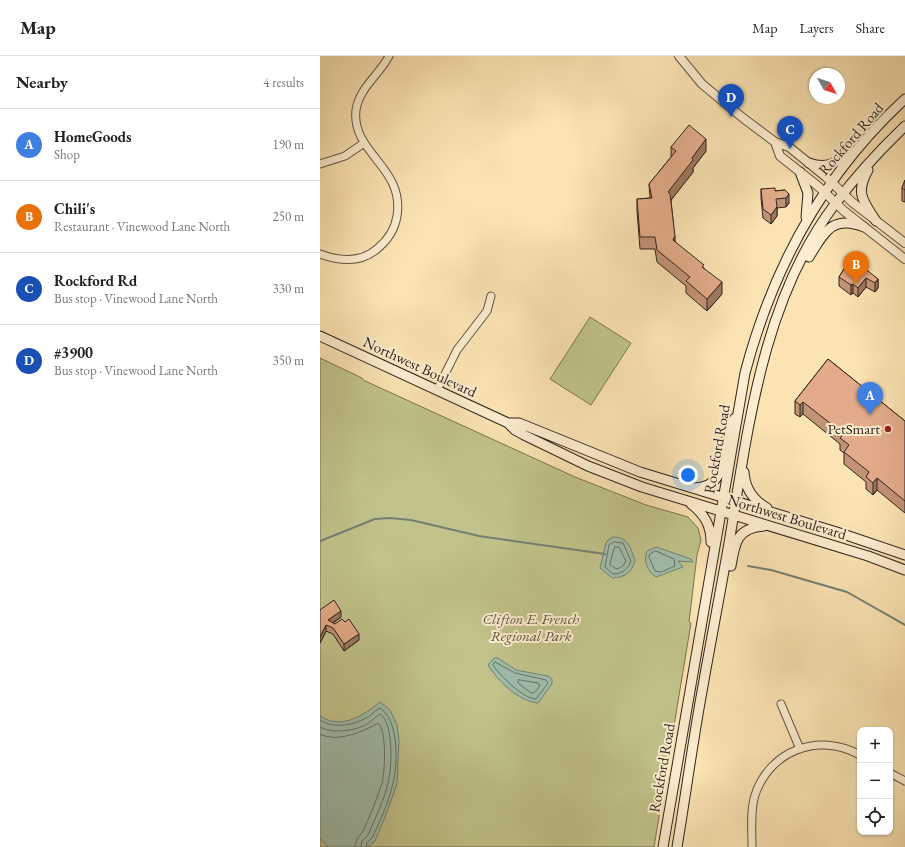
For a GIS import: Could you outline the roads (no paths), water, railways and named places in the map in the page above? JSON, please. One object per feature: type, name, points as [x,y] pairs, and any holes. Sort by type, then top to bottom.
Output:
[{"type":"main road","points":[[809,164],[820,166],[836,163],[875,121],[905,94]]},
{"type":"main road","name":"Rockford Road","points":[[663,847],[720,511],[727,487],[745,373],[764,310],[784,261],[805,221],[824,192],[870,134],[905,99]]},
{"type":"main road","name":"Rockford Road","points":[[677,847],[702,688],[755,394],[764,356],[775,320],[798,267],[835,203],[880,151],[905,126]]},
{"type":"main road","points":[[876,221],[863,200],[860,192],[865,174],[880,151]]},
{"type":"main road","points":[[800,172],[808,193],[805,221]]},
{"type":"main road","points":[[798,267],[808,259],[826,232],[833,225],[847,222],[864,227]]},
{"type":"main road","name":"Northwest Boulevard","points":[[320,336],[508,423],[514,430],[588,466],[642,487],[868,556],[905,570]]},
{"type":"main road","points":[[689,487],[706,485],[721,472],[731,422],[738,413]]},
{"type":"main road","name":"Northwest Boulevard","points":[[508,423],[519,423],[623,466],[905,555]]},
{"type":"main road","points":[[744,457],[744,477],[751,495],[760,504],[777,514]]},
{"type":"main road","points":[[686,501],[700,511],[708,522],[713,553]]},
{"type":"main road","points":[[720,590],[728,582],[736,542],[739,536],[751,527],[768,526]]},
{"type":"street","points":[[320,254],[343,260],[364,257],[384,243],[396,222],[398,198],[395,187],[389,174],[359,135],[356,109],[366,87],[390,56]]},
{"type":"street","points":[[678,56],[702,84],[775,142],[789,147],[876,221],[905,242]]},
{"type":"street","points":[[775,142],[780,156],[864,227],[905,258]]},
{"type":"street","points":[[320,164],[345,156],[364,143]]},
{"type":"street","points":[[437,390],[457,350],[488,311],[491,296]]},
{"type":"street","points":[[781,704],[800,749]]},
{"type":"street","points":[[752,847],[752,810],[755,796],[760,783],[778,761],[800,749],[818,745],[832,745],[857,754]]},
{"type":"street","points":[[893,775],[905,781]]},
{"type":"water","points":[[613,537],[618,537],[626,541],[635,560],[632,568],[627,574],[616,578],[612,578],[600,568],[606,543]]},
{"type":"water","points":[[656,547],[691,559],[693,562],[678,561],[683,567],[656,577],[648,569],[645,558],[647,551]]},
{"type":"water","points":[[494,658],[498,658],[516,670],[548,676],[552,679],[552,684],[538,703],[523,698],[503,684],[492,671],[488,665]]},
{"type":"water","points":[[380,702],[390,710],[397,725],[399,740],[397,784],[375,841],[368,847],[328,847],[320,838],[320,716],[336,722],[352,720]]},
{"type":"waterway","points":[[320,541],[375,519],[390,518],[411,520],[479,536],[605,554]]},
{"type":"waterway","points":[[748,566],[771,570],[847,592],[905,625]]},
{"type":"place","name":"#3900","points":[[731,117]]},
{"type":"place","name":"Rockford Rd","points":[[790,149]]},
{"type":"place","name":"Chili's","points":[[856,284]]},
{"type":"place","name":"HomeGoods","points":[[870,415]]},
{"type":"place","name":"PetSmart","points":[[888,429]]},
{"type":"park label","name":"Clifton E. French Regional Park","points":[[531,628]]}]
